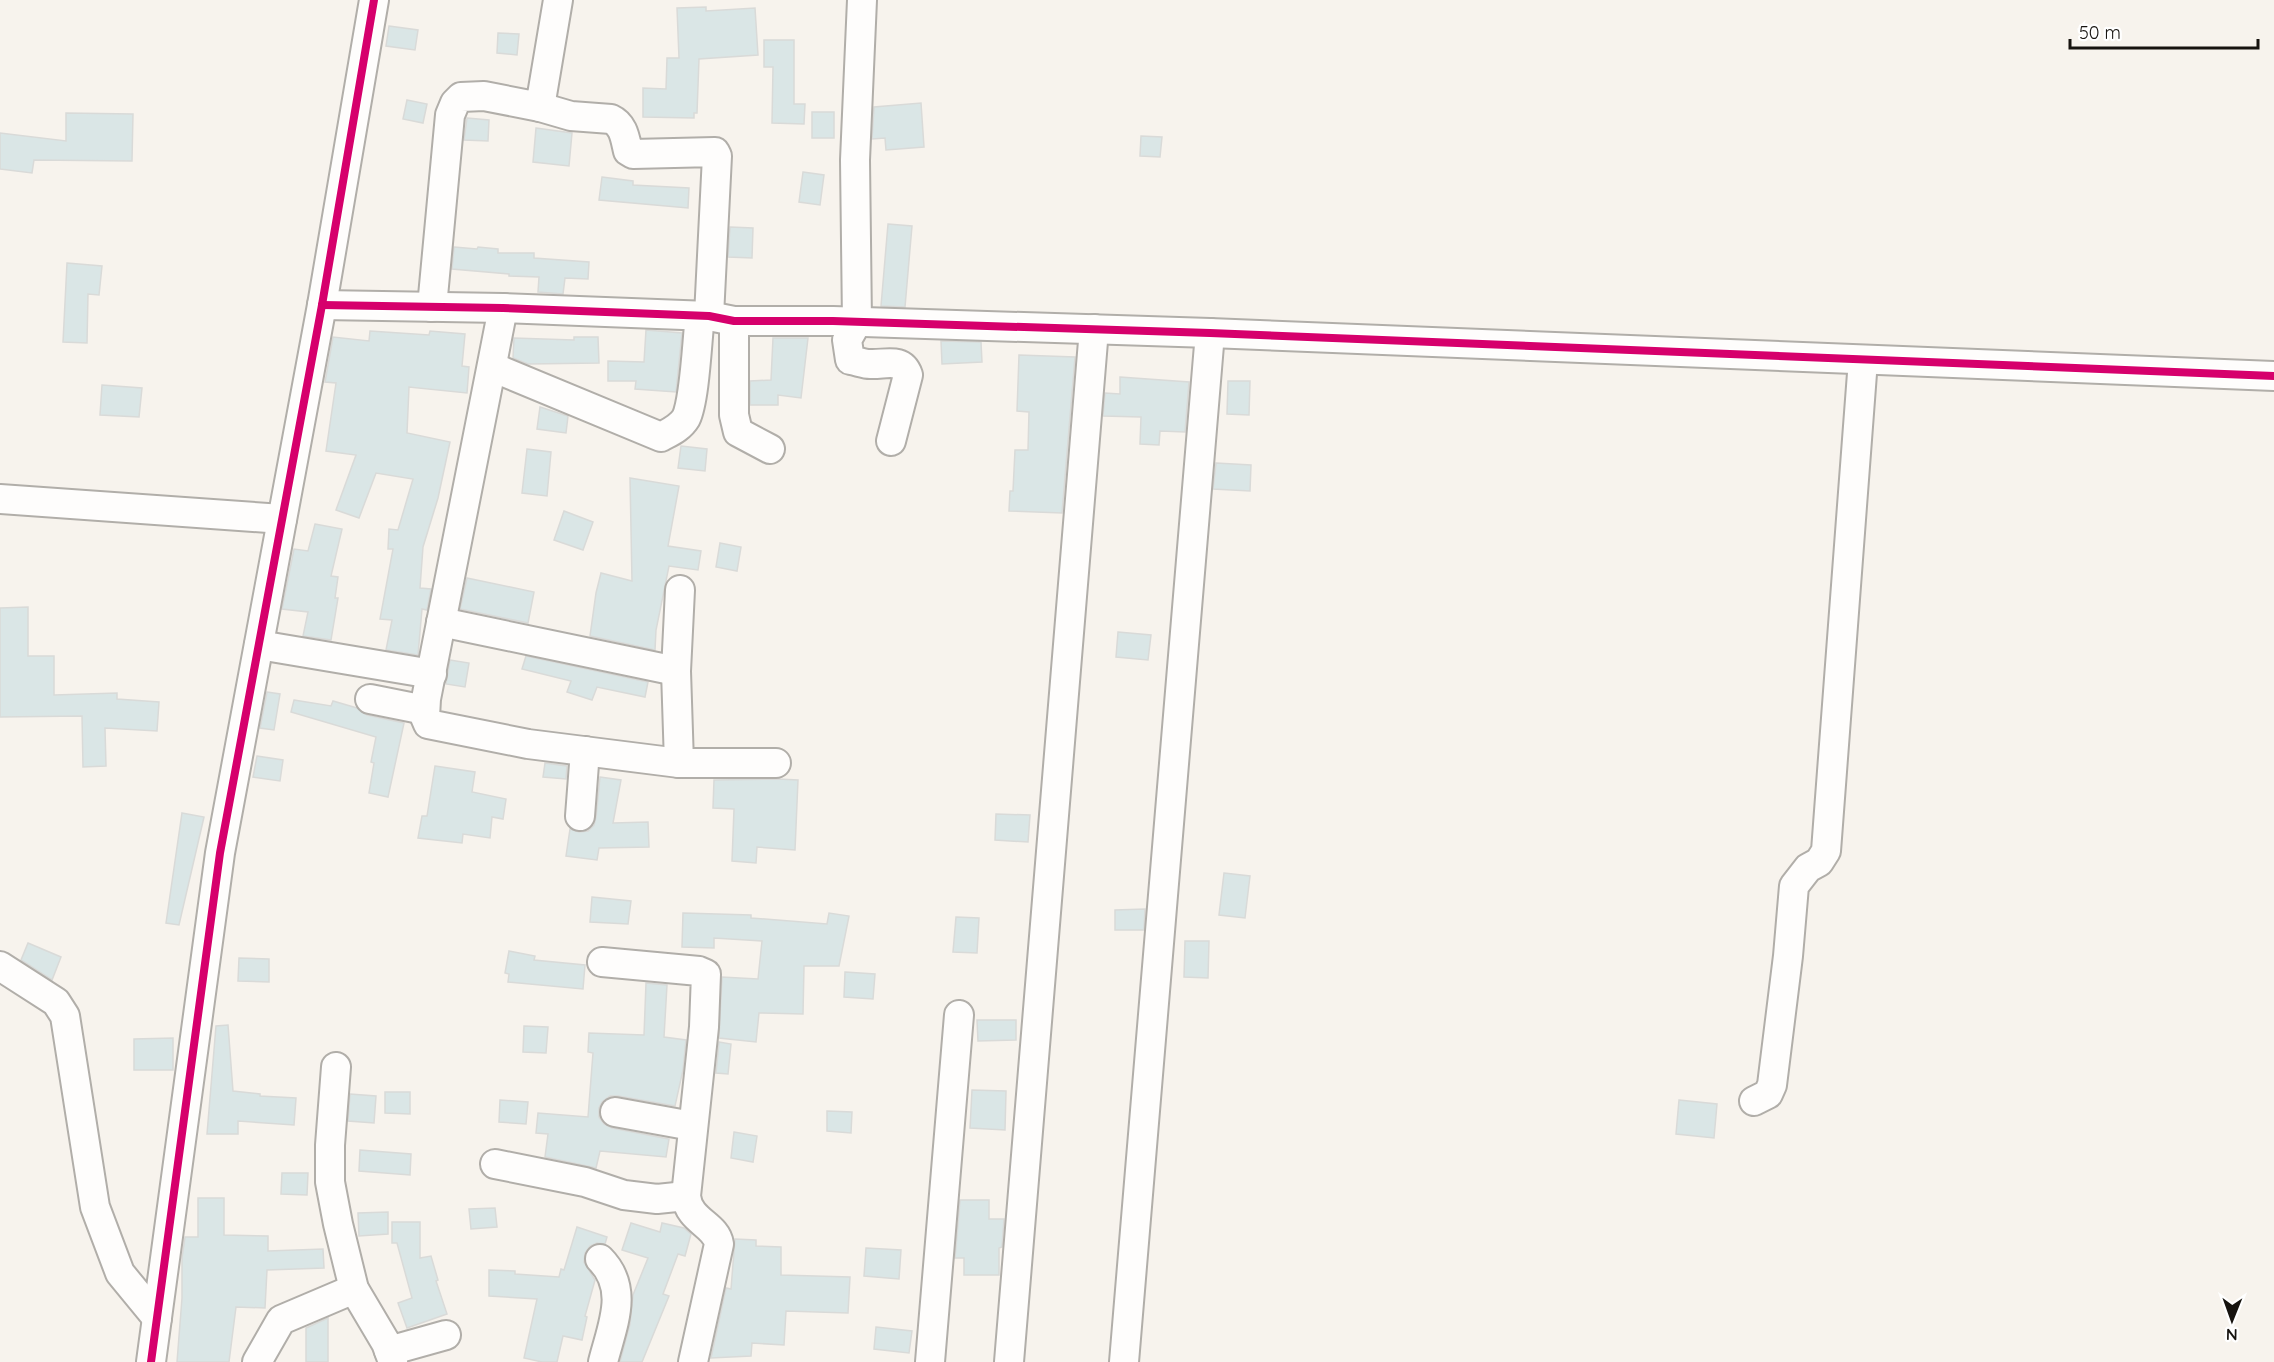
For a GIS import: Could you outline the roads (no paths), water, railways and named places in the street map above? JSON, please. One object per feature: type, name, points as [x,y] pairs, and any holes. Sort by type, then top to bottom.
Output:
[{"type":"street","points":[[151,1362],[220,853],[259,645],[268,518],[322,304],[374,0]]},
{"type":"street","points":[[540,107],[558,0]]},
{"type":"street","points":[[862,0],[855,160],[857,322],[847,340],[850,360],[870,364],[898,363],[906,368],[908,375],[891,441]]},
{"type":"street","points":[[432,307],[450,115],[455,103],[461,97],[484,96],[540,107],[571,116],[611,119],[621,125],[628,151],[633,154],[715,152],[717,156],[714,318],[738,432],[770,449]]},
{"type":"street","points":[[322,304],[503,308],[714,318],[1210,333],[2274,376]]},
{"type":"street","points":[[503,308],[425,710],[428,724],[528,744],[679,763],[776,763]]},
{"type":"street","points":[[492,367],[661,437],[679,427],[686,417],[714,318]]},
{"type":"street","points":[[1009,1362],[1094,329]]},
{"type":"street","points":[[1124,1362],[1210,333]]},
{"type":"street","points":[[1754,1101],[1767,1094],[1772,1085],[1794,886],[1808,868],[1819,862],[1826,851],[1863,360]]},
{"type":"street","points":[[0,499],[268,518]]},
{"type":"street","points":[[679,763],[676,672],[680,590]]},
{"type":"street","points":[[441,622],[676,672]]},
{"type":"street","points":[[259,645],[432,674]]},
{"type":"street","points":[[370,699],[425,710]]},
{"type":"street","points":[[580,816],[585,751]]},
{"type":"street","points":[[602,962],[699,971],[706,974],[704,1027],[686,1196],[687,1208],[718,1236],[719,1244],[693,1362]]},
{"type":"street","points":[[0,966],[57,1002],[65,1016],[95,1207],[120,1273],[157,1318]]},
{"type":"street","points":[[930,1362],[958,1015]]},
{"type":"street","points":[[336,1067],[330,1145],[330,1182],[354,1289],[391,1357],[446,1335]]},
{"type":"street","points":[[615,1112],[692,1126]]},
{"type":"street","points":[[495,1164],[585,1182],[624,1195],[657,1199],[686,1196]]},
{"type":"street","points":[[600,1259],[610,1269],[618,1293],[603,1362]]},
{"type":"street","points":[[257,1362],[281,1320],[354,1289]]}]
